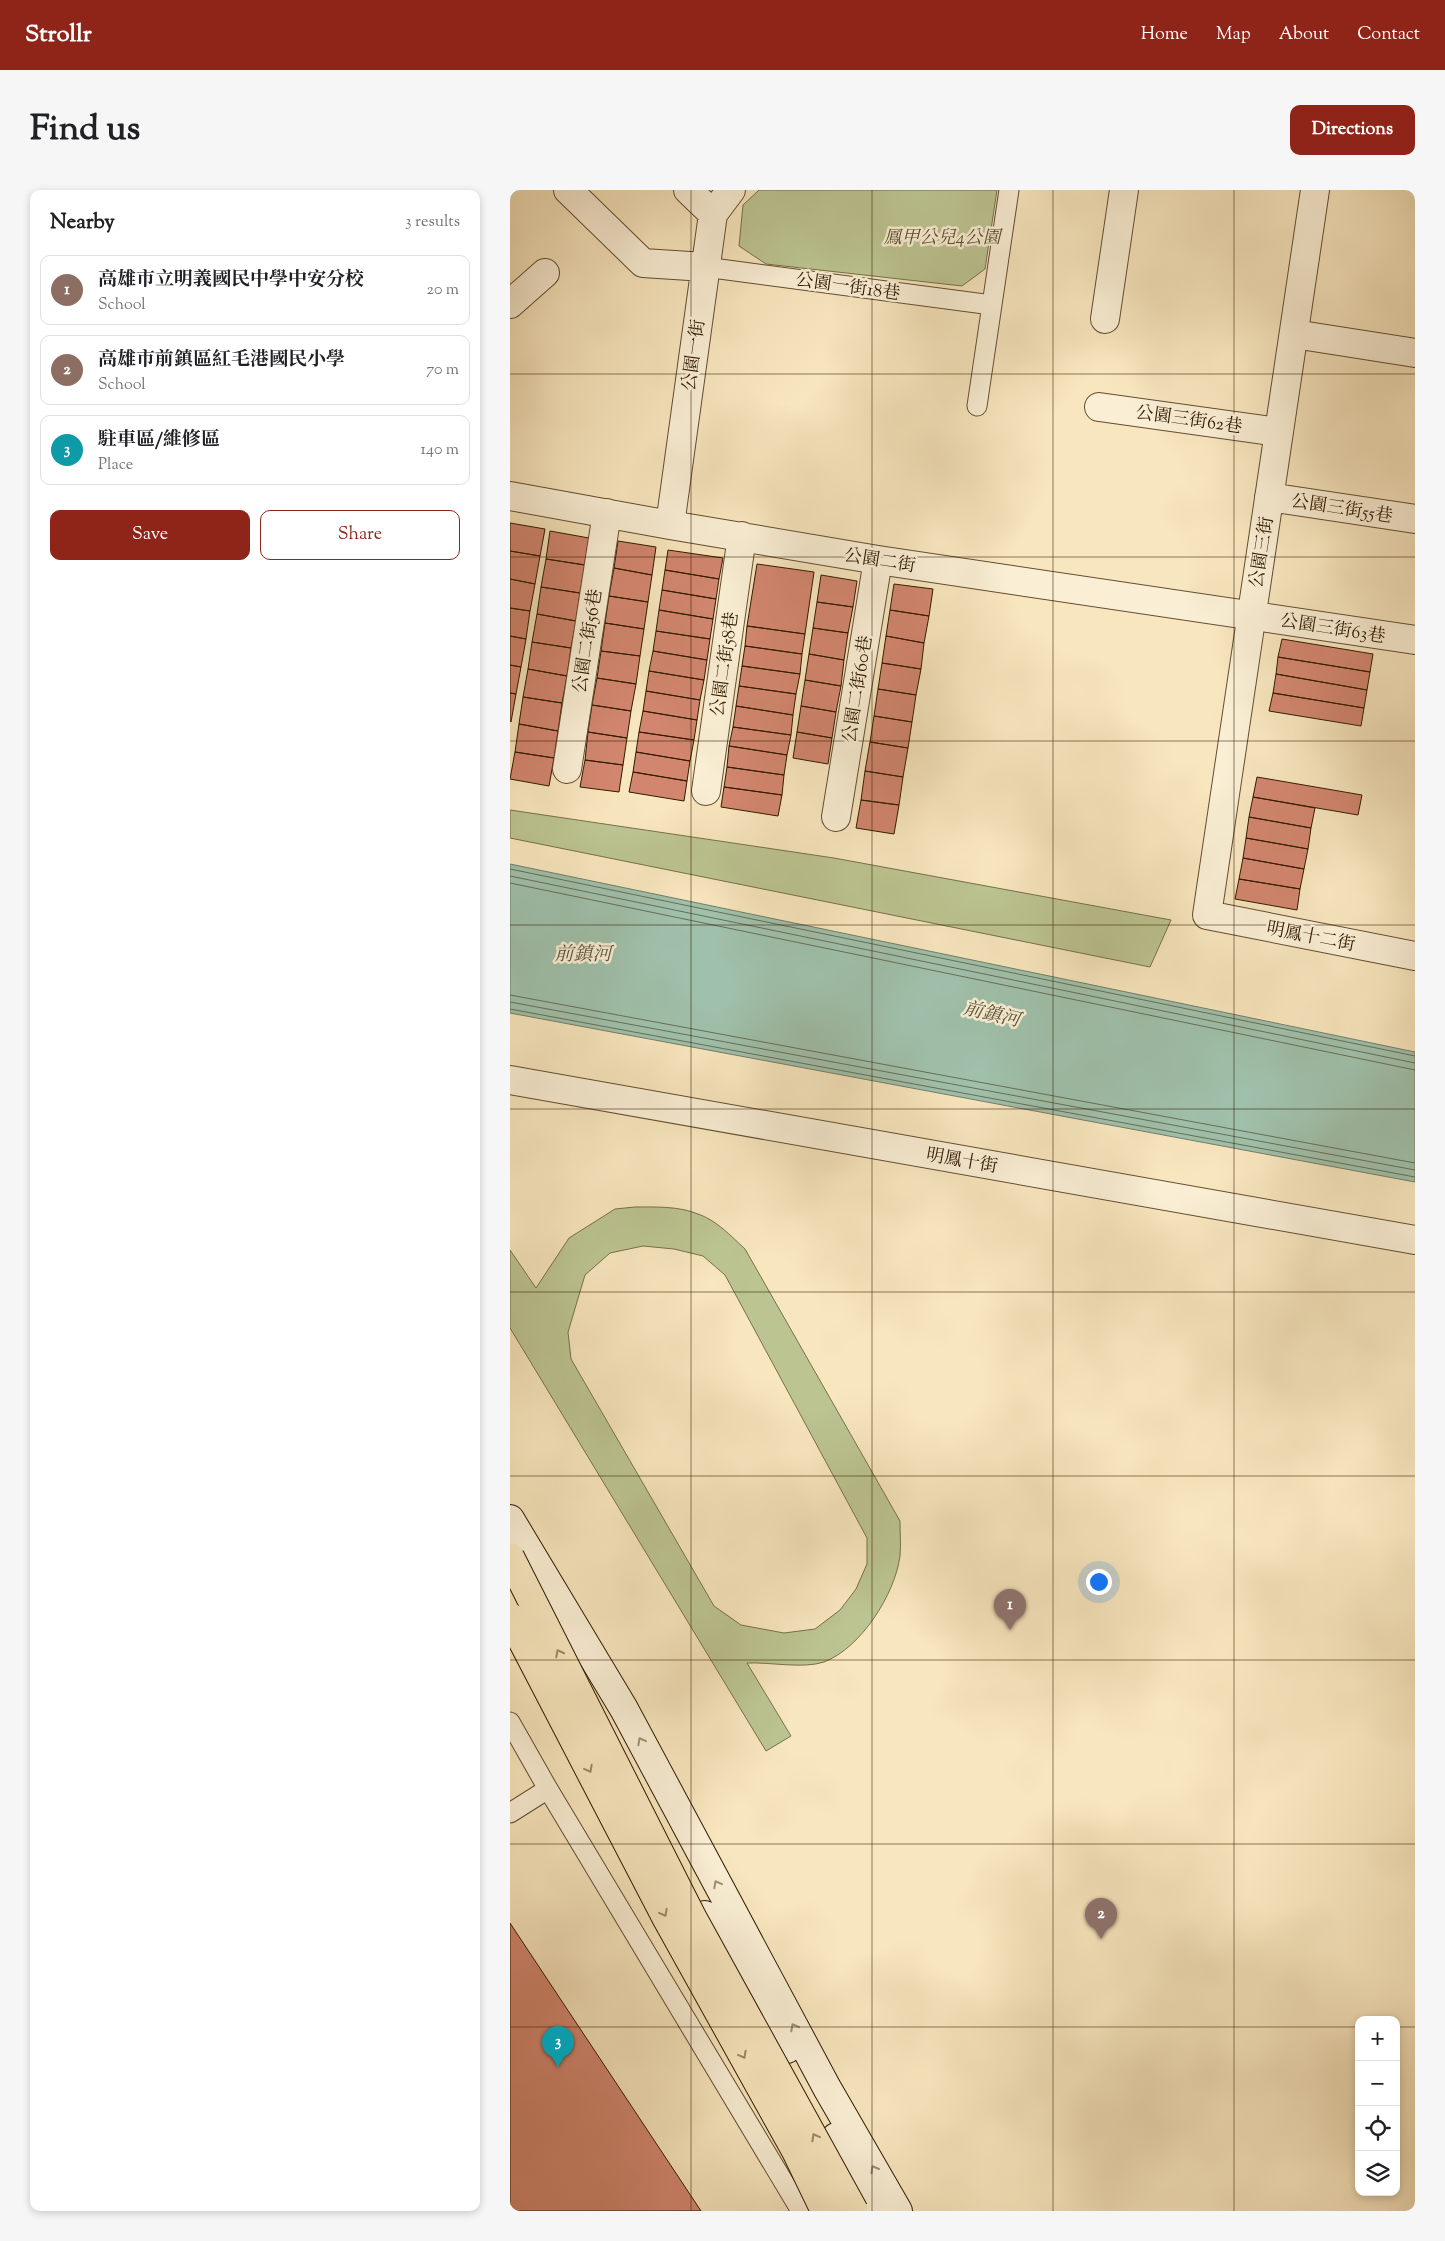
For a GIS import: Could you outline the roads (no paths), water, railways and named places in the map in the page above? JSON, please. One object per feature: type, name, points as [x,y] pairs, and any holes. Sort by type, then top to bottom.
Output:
[{"type":"highway","points":[[510,1557],[692,1917],[854,2211]]},
{"type":"highway","points":[[510,1619],[667,1919],[796,2151],[825,2211]]},
{"type":"street","points":[[568,190],[643,263],[705,267]]},
{"type":"street","points":[[688,190],[713,214]]},
{"type":"street","name":"公園一街","points":[[670,525],[713,214],[731,190]]},
{"type":"street","points":[[1104,319],[1124,190]]},
{"type":"street","name":"公園三街","points":[[1207,915],[1315,190]]},
{"type":"street","points":[[510,304],[544,273]]},
{"type":"street","points":[[1294,334],[1415,353]]},
{"type":"street","name":"公園三街62巷","points":[[1099,407],[1279,432]]},
{"type":"street","name":"公園二街","points":[[510,496],[878,560],[1251,616]]},
{"type":"street","name":"公園三街55巷","points":[[1269,498],[1415,520]]},
{"type":"street","name":"公園二街56巷","points":[[567,769],[607,513]]},
{"type":"street","name":"公園二街58巷","points":[[706,791],[742,536]]},
{"type":"street","name":"公園二街60巷","points":[[836,817],[878,560]]},
{"type":"street","name":"公園三街63巷","points":[[1251,616],[1415,640]]},
{"type":"street","name":"明鳳十二街","points":[[1207,915],[1415,956]]},
{"type":"street","name":"明鳳十街","points":[[510,1080],[1415,1240]]},
{"type":"street","points":[[510,1520],[624,1709],[827,2088],[898,2211]]},
{"type":"street","points":[[510,1619],[531,1644],[688,1887],[818,2100],[872,2211]]},
{"type":"lane","points":[[977,406],[1008,190]]},
{"type":"lane","name":"公園一街18巷","points":[[705,267],[992,305]]},
{"type":"lane","points":[[510,1722],[548,1789],[801,2211]]},
{"type":"lane","points":[[510,1814],[548,1789]]},
{"type":"water","name":"前鎮河","points":[[510,864],[1415,1052],[1415,1182],[510,1013]]},
{"type":"place","name":"高雄市立明義國民中學中安分校","points":[[1010,1630]]},
{"type":"place","name":"高雄市前鎮區紅毛港國民小學","points":[[1101,1939]]},
{"type":"place","name":"駐車區/維修區","points":[[558,2067]]},
{"type":"park label","name":"鳳甲公兒4公園","points":[[942,237]]}]
